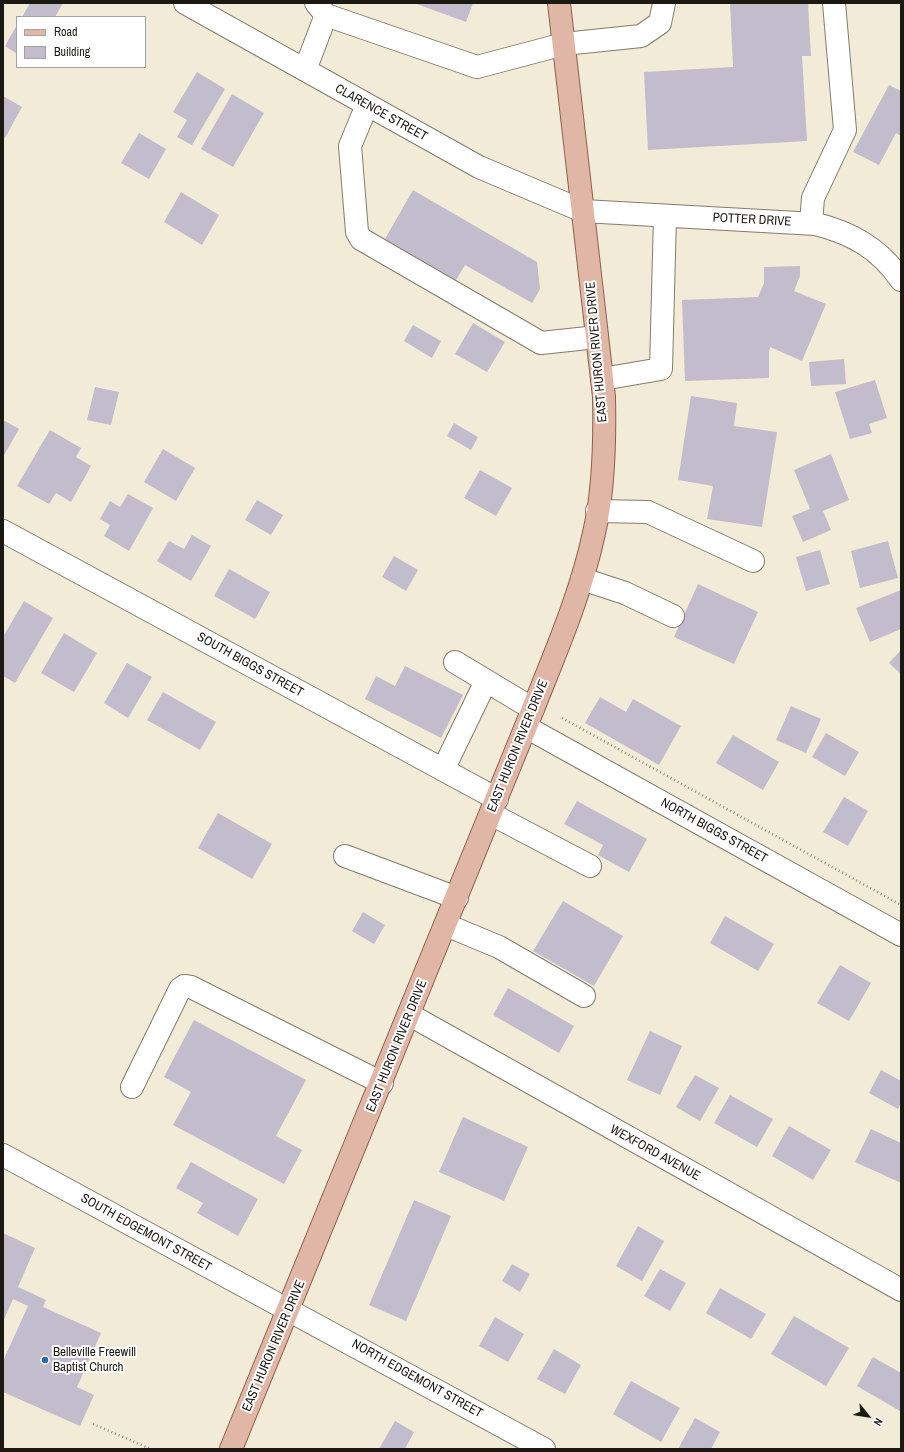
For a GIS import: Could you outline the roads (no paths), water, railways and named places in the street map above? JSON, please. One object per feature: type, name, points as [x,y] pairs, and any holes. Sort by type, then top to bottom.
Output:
[{"type":"main road","name":"EAST HURON RIVER DRIVE","points":[[231,1449],[289,1311],[530,718],[582,579],[595,532],[605,440],[602,379],[559,3]]},
{"type":"street","name":"CLARENCE STREET","points":[[185,3],[479,167],[583,211]]},
{"type":"street","points":[[305,70],[321,9],[477,67],[564,44],[641,36],[660,23],[664,3]]},
{"type":"street","points":[[811,223],[813,198],[845,130],[834,3]]},
{"type":"street","points":[[367,105],[350,146],[357,232],[361,239],[541,343],[597,337]]},
{"type":"street","name":"POTTER DRIVE","points":[[583,211],[811,223],[836,229],[858,239],[873,249],[891,266],[901,280]]},
{"type":"street","points":[[602,379],[661,370],[665,216]]},
{"type":"street","points":[[597,512],[648,512],[753,561]]},
{"type":"street","name":"SOUTH BIGGS STREET","points":[[3,531],[443,770],[494,806],[590,866]]},
{"type":"street","points":[[582,579],[625,593],[673,616]]},
{"type":"street","name":"NORTH BIGGS STREET","points":[[455,662],[486,681],[530,718],[901,935]]},
{"type":"street","points":[[443,770],[486,681]]},
{"type":"street","points":[[345,856],[457,898]]},
{"type":"street","points":[[446,925],[499,947],[584,996]]},
{"type":"street","points":[[132,1087],[180,990],[184,986],[191,988],[341,1061],[382,1083]]},
{"type":"street","name":"WEXFORD AVENUE","points":[[410,1015],[901,1290]]},
{"type":"street","name":"SOUTH EDGEMONT STREET","points":[[3,1155],[289,1311]]},
{"type":"street","name":"NORTH EDGEMONT STREET","points":[[289,1311],[329,1331],[544,1449]]},
{"type":"place","name":"Belleville Freewill Baptist Church","points":[[45,1360]]}]
